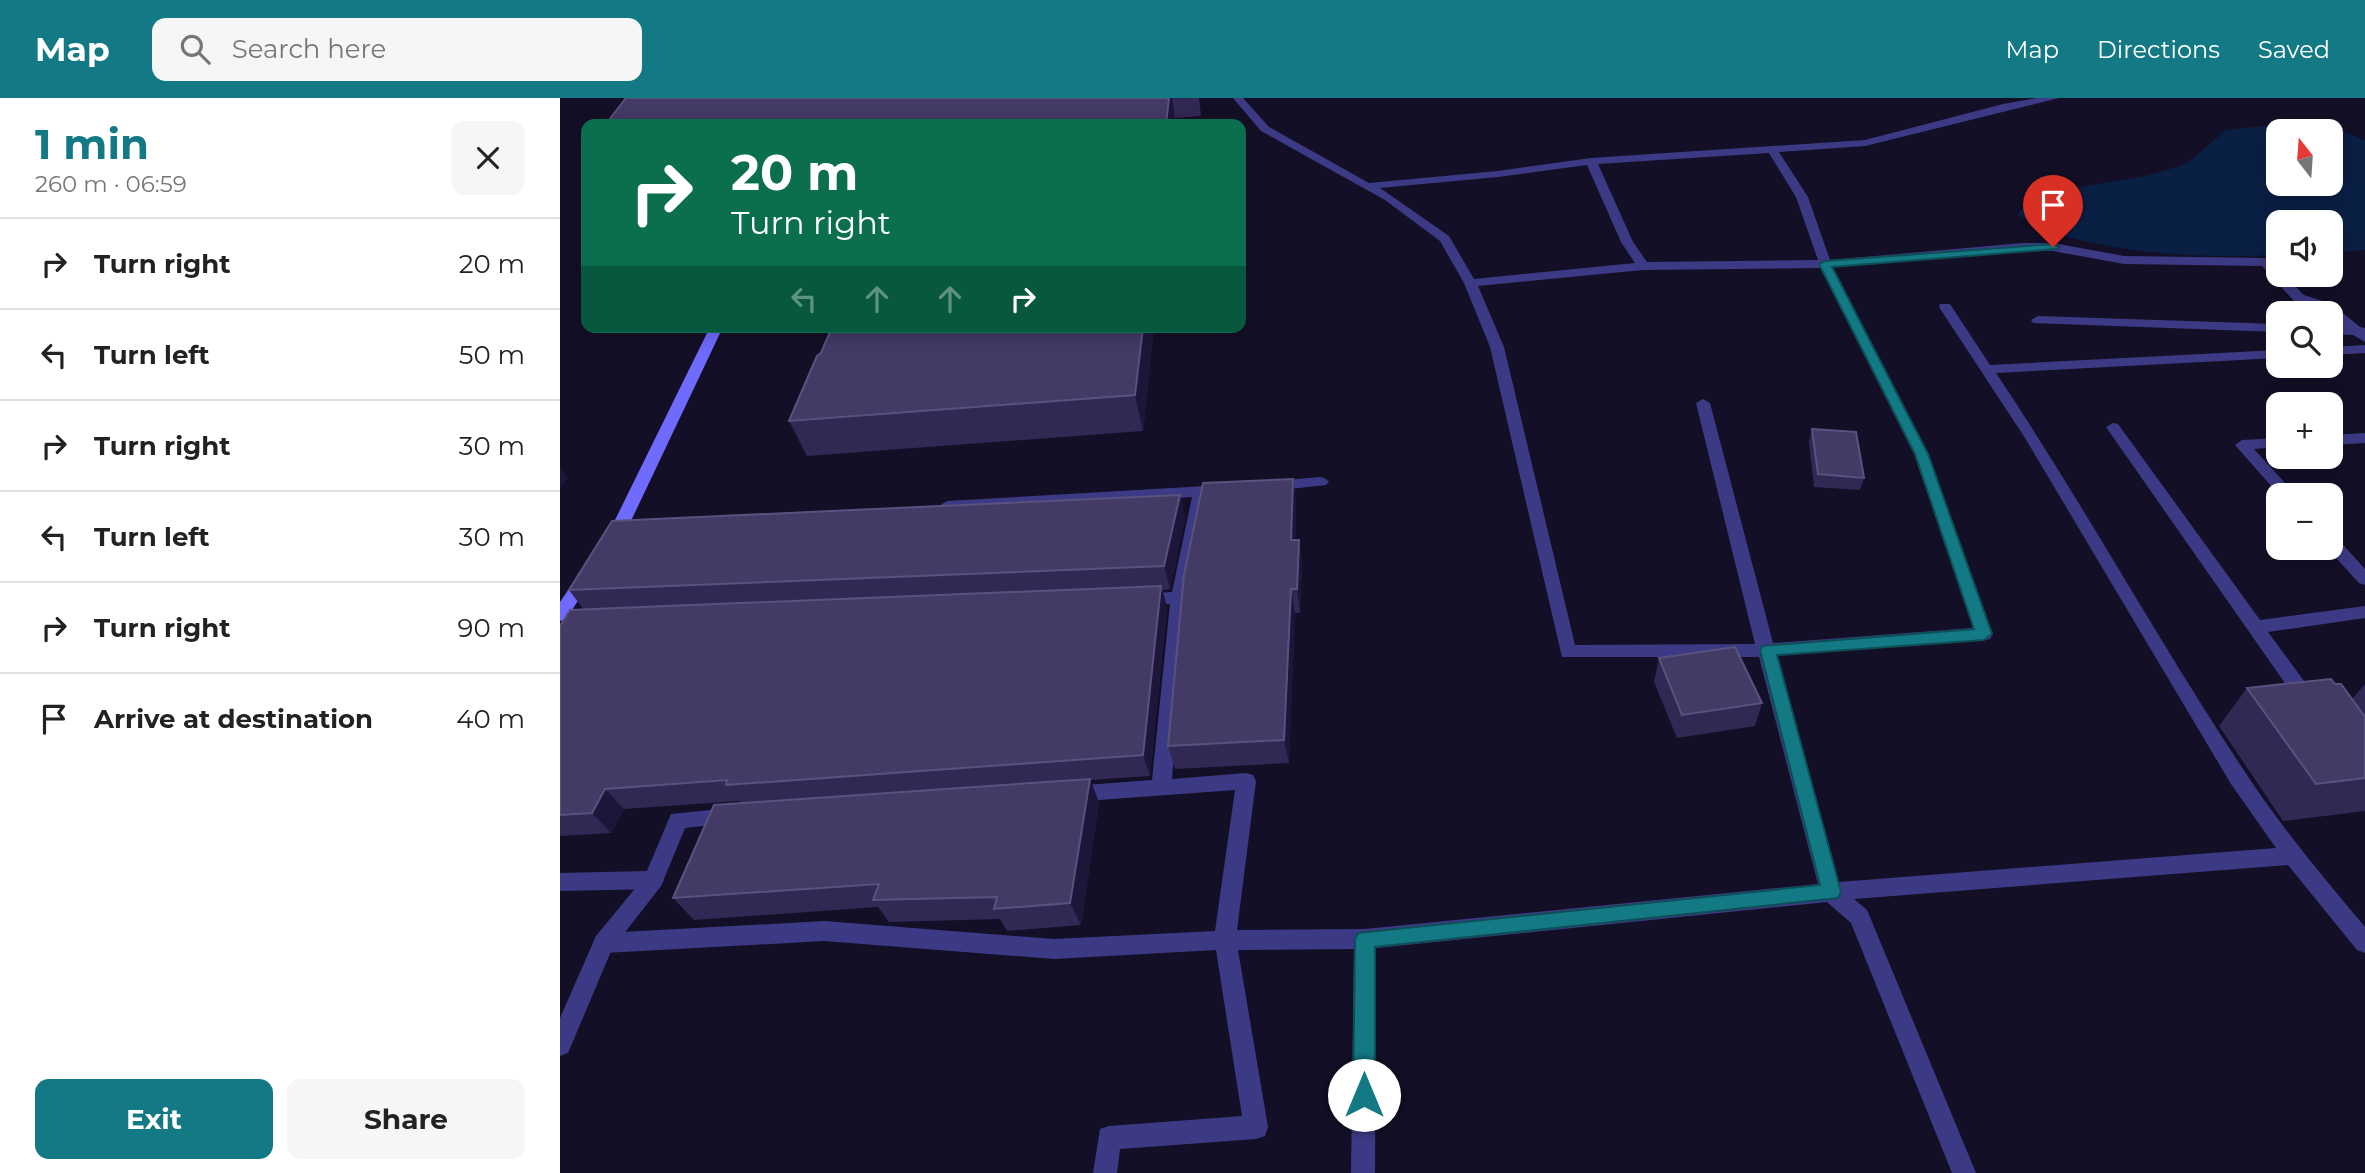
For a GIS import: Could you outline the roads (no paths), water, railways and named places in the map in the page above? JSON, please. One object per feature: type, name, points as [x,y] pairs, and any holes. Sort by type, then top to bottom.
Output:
[{"type":"street","points":[[1238,98],[1265,129],[1389,198],[1444,239],[1470,283],[1497,347],[1568,652],[1768,650],[1984,634],[1921,454],[1825,264],[1802,197],[1772,149]]},
{"type":"street","points":[[2005,98],[2015,105]]},
{"type":"street","points":[[1368,186],[1591,162],[1865,143],[1920,127],[2054,98]]},
{"type":"street","points":[[1591,162],[1627,242],[1643,266]]},
{"type":"street","points":[[1470,283],[1643,266],[1825,264],[2053,247],[2124,260],[2265,262],[2299,298],[2328,307],[2363,333]]},
{"type":"street","points":[[1945,307],[2032,438],[2238,778],[2293,856],[2365,943]]},
{"type":"street","points":[[2038,320],[2266,328]]},
{"type":"street","points":[[2343,331],[2363,333]]},
{"type":"street","points":[[564,621],[595,563],[629,522],[714,333]]},
{"type":"street","points":[[2343,350],[2365,349]]},
{"type":"street","points":[[1986,369],[2266,355]]},
{"type":"street","points":[[1703,402],[1831,892],[1859,918],[1964,1173]]},
{"type":"street","points":[[2113,427],[2258,627],[2319,717]]},
{"type":"street","points":[[2343,439],[2365,438]]},
{"type":"street","points":[[2266,444],[2242,445],[2277,483]]},
{"type":"street","points":[[925,507],[1201,492],[1321,482]]},
{"type":"street","points":[[1161,788],[1179,598],[1201,492]]},
{"type":"street","points":[[2343,555],[2365,579]]},
{"type":"street","points":[[1123,600],[1179,598]]},
{"type":"street","points":[[2258,627],[2365,612]]},
{"type":"street","points":[[1051,795],[1245,781],[1225,940],[1256,1127],[1109,1138],[1105,1173]]},
{"type":"street","points":[[560,1045],[604,943],[654,880],[678,820],[747,815]]},
{"type":"street","points":[[604,943],[824,931],[1054,949],[1225,940],[1365,939],[1831,892],[2293,856]]},
{"type":"street","points":[[560,881],[654,880]]},
{"type":"street","points":[[1363,1173],[1365,939]]},
{"type":"water","points":[[2266,126],[2266,196],[2343,196],[2343,132],[2365,140],[2365,250],[2343,252],[2343,210],[2266,210],[2266,255],[2224,256],[2169,254],[2087,242],[2050,231],[2017,215],[2033,195],[2146,176],[2186,164],[2226,130]]}]
